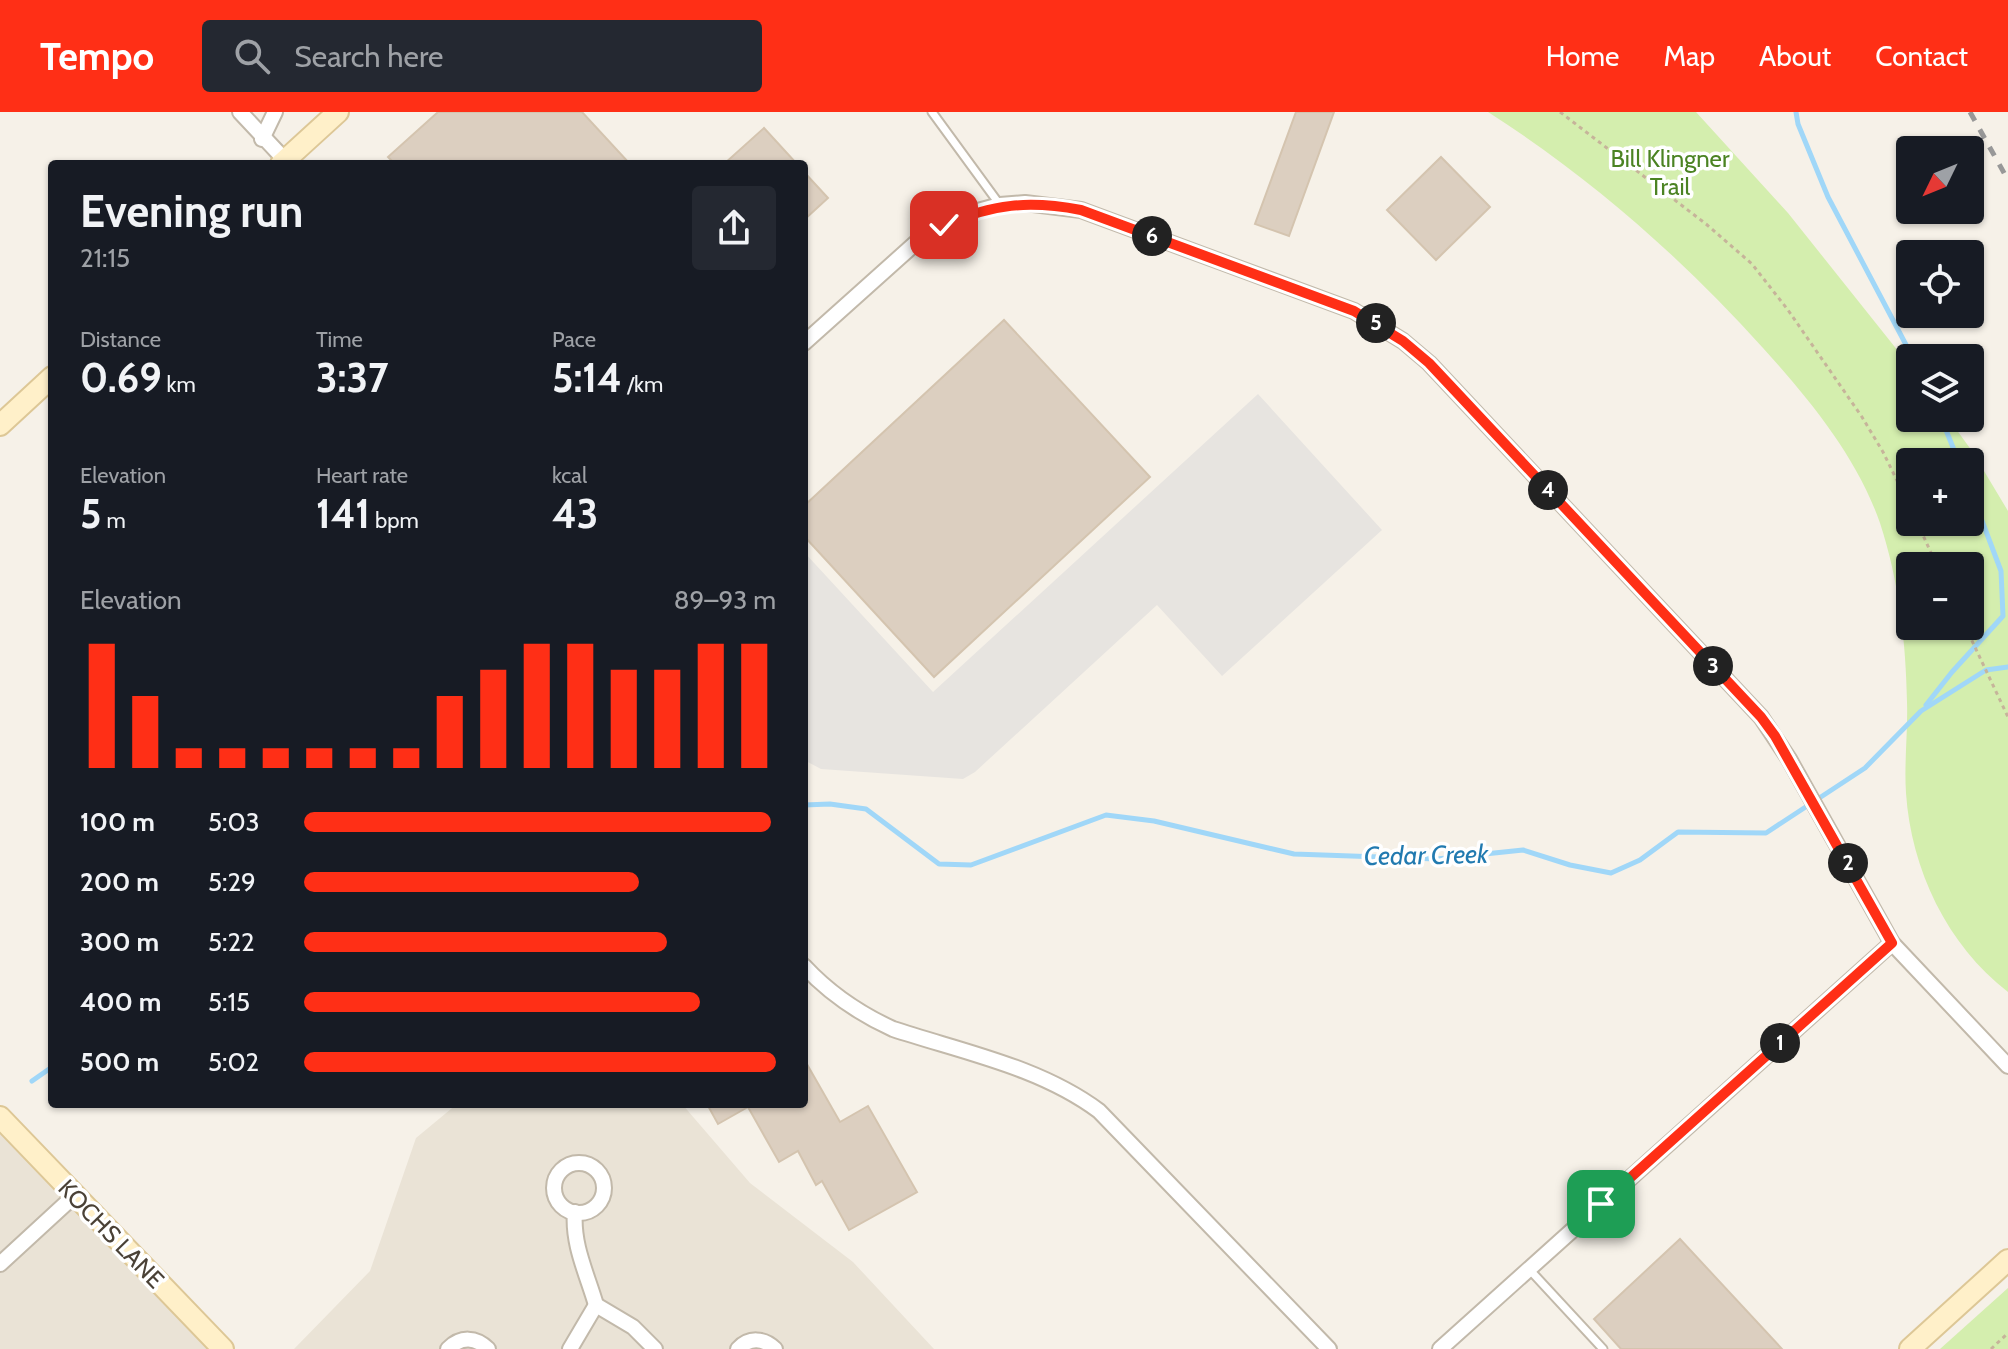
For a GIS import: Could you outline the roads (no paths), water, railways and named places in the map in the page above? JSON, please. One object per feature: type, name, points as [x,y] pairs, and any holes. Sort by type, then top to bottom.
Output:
[{"type":"street","points":[[232,112],[291,160],[338,112]]},
{"type":"street","points":[[240,112],[262,139]]},
{"type":"street","points":[[262,139],[275,112]]},
{"type":"street","points":[[808,339],[919,240],[974,212],[1000,205],[1054,205],[1081,210],[1354,311],[1403,341],[1434,368],[1761,717],[1789,759],[1892,943],[2008,1066]]},
{"type":"street","points":[[0,425],[48,381]]},
{"type":"street","points":[[1440,1349],[1892,943]]},
{"type":"street","points":[[808,970],[822,985],[871,1019],[1035,1075],[1079,1096],[1099,1111],[1329,1349]]},
{"type":"street","name":"KOCHS LANE","points":[[0,1117],[223,1349]]},
{"type":"street","points":[[0,1264],[74,1196]]},
{"type":"street","points":[[575,1212],[573,1229],[596,1305],[633,1327],[655,1349]]},
{"type":"street","points":[[1910,1349],[2008,1260]]},
{"type":"street","points":[[570,1349],[596,1305]]},
{"type":"street","points":[[448,1349],[454,1342],[463,1339],[473,1339],[488,1349]]},
{"type":"street","points":[[738,1349],[752,1341],[761,1341],[775,1349]]},
{"type":"lane","points":[[932,112],[1000,205]]},
{"type":"lane","points":[[1529,1269],[1603,1349]]},
{"type":"waterway","points":[[1796,112],[1828,197],[1906,344]]},
{"type":"waterway","points":[[1947,432],[1953,448]]},
{"type":"waterway","points":[[1926,705],[2003,616],[2001,571],[1984,526]]},
{"type":"waterway","name":"Cedar Creek","points":[[808,805],[830,804],[866,809],[939,864],[971,865],[1106,815],[1154,821],[1294,854],[1437,859],[1523,850],[1570,865],[1611,873],[1640,860],[1678,832],[1766,833],[1865,768],[1921,711],[1986,670],[2008,667]]},
{"type":"waterway","name":"Cedar Creek","points":[[32,1081],[48,1070]]},
{"type":"railway","points":[[1970,112],[2008,180]]},
{"type":"park label","name":"Bill Klingner Trail","points":[[1670,173]]}]
